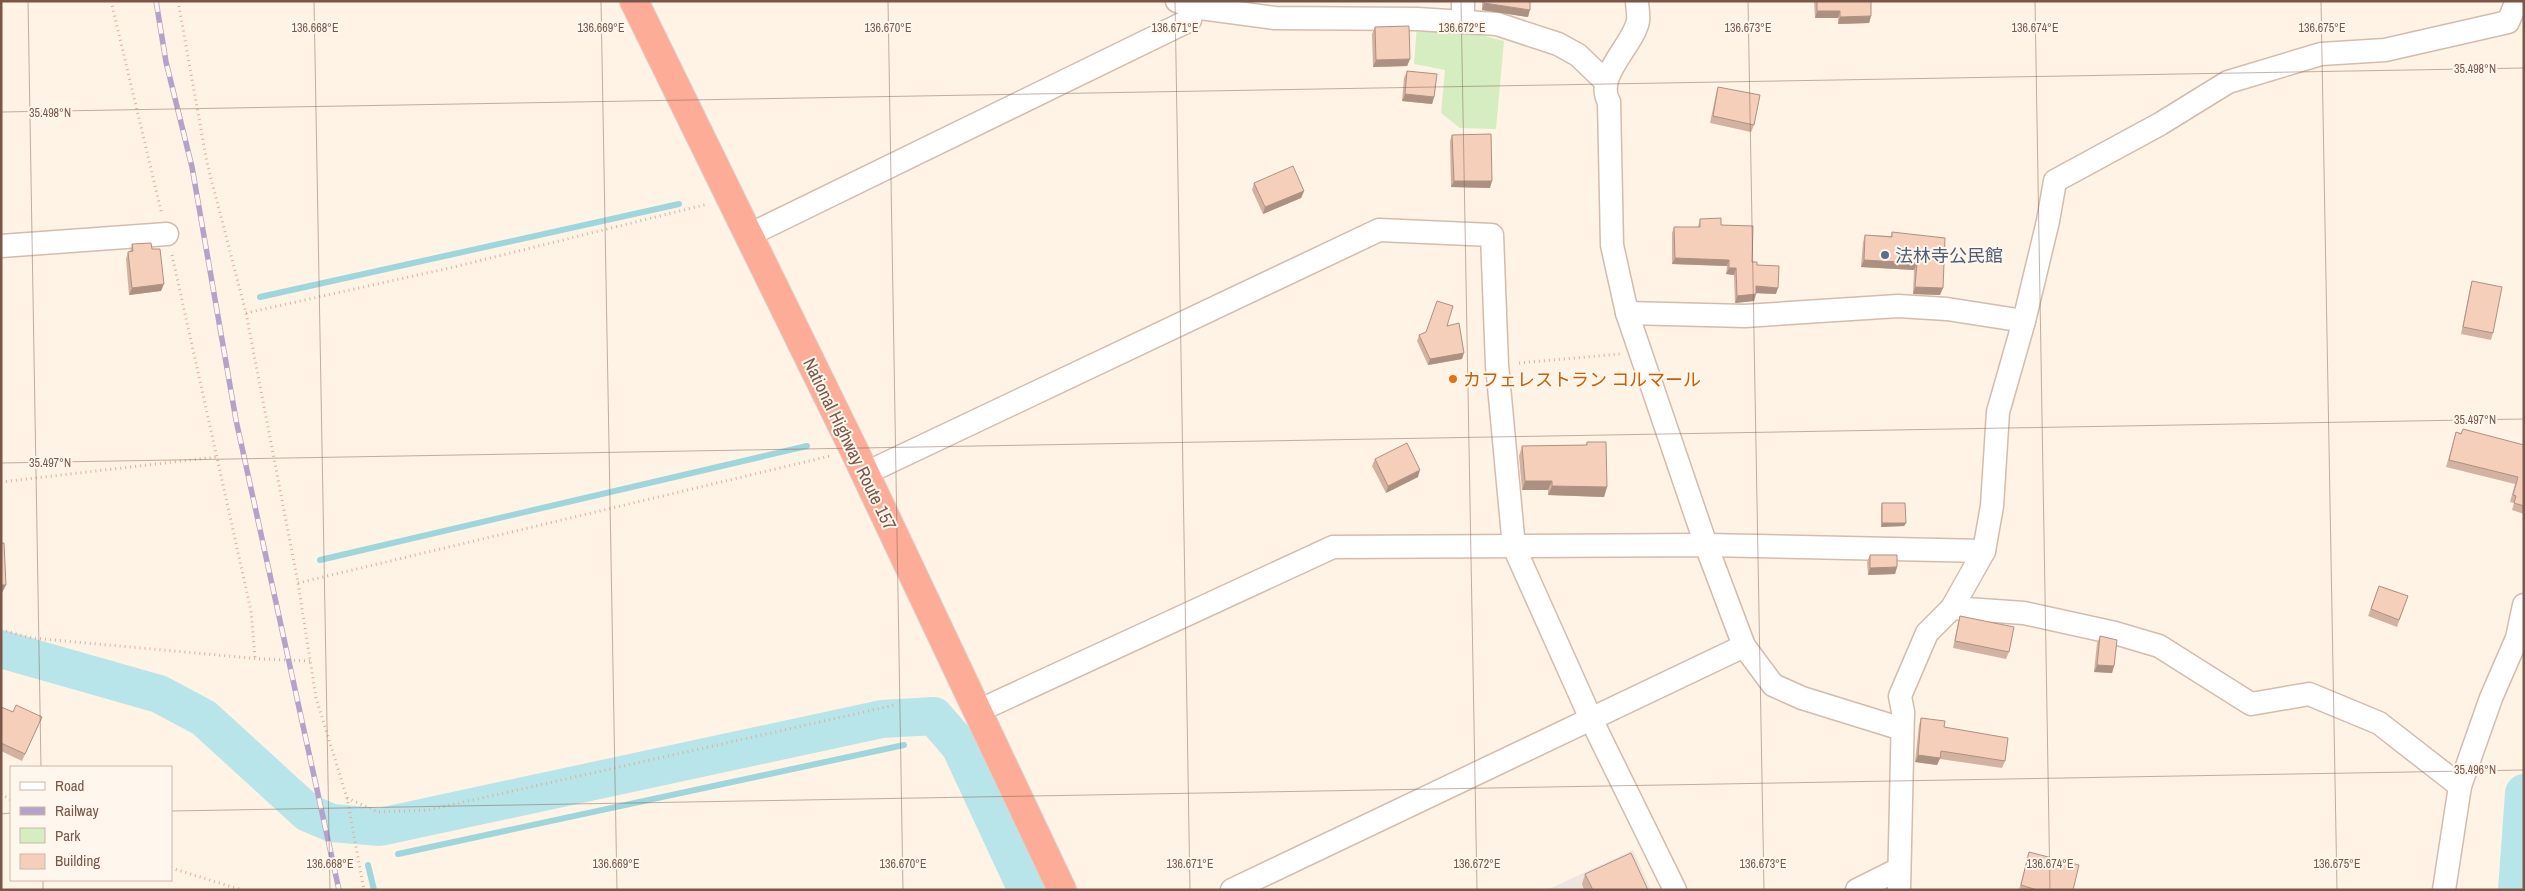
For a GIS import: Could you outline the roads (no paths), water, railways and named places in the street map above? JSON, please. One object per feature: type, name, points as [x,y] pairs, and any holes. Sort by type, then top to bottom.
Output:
[{"type":"highway","name":"National Highway Route 157","points":[[634,1],[859,462],[1062,890]]},
{"type":"street","points":[[1637,1],[1638,21],[1605,80],[1606,97],[1609,102],[1612,245],[1627,313],[1706,545],[1744,646],[1773,685],[1802,698],[1902,729]]},
{"type":"street","points":[[1857,890],[1899,879],[1903,712],[1900,696],[1927,634],[1952,608],[1984,552],[1992,506],[1998,412],[2024,321],[2048,221],[2055,181],[2160,124],[2228,82],[2321,54],[2385,50],[2508,22],[2517,1]]},
{"type":"street","points":[[749,235],[1190,20],[1185,4],[1275,10],[1463,12],[1558,44],[1578,55],[1605,80]]},
{"type":"street","points":[[859,462],[1379,230],[1492,235],[1497,365],[1514,547],[1591,719],[1675,890]]},
{"type":"street","points":[[1,246],[167,234]]},
{"type":"street","points":[[1627,313],[1745,316],[1898,306],[1947,309],[2024,321]]},
{"type":"street","points":[[978,711],[1333,547],[1706,545],[1984,552]]},
{"type":"street","points":[[2444,890],[2460,786],[2491,698],[2517,638],[2524,605]]},
{"type":"street","points":[[1952,608],[2024,613],[2115,633],[2159,646],[2251,704],[2310,694],[2379,723],[2460,786]]},
{"type":"street","points":[[1232,890],[1744,646]]},
{"type":"waterway","points":[[260,297],[679,204]]},
{"type":"waterway","points":[[320,560],[807,446]]},
{"type":"waterway","points":[[1,649],[159,694],[204,718],[308,813],[332,823],[380,827],[882,719],[934,716],[960,746],[1027,890]]},
{"type":"waterway","points":[[398,854],[904,745]]},
{"type":"waterway","points":[[2517,890],[2524,793]]},
{"type":"waterway","points":[[368,865],[374,890]]},
{"type":"railway","points":[[156,1],[166,62],[192,167],[236,420],[339,890]]},
{"type":"place","name":"法林寺公民館","points":[[1885,255]]},
{"type":"place","name":"カフェレストラン コルマール","points":[[1453,379]]}]
